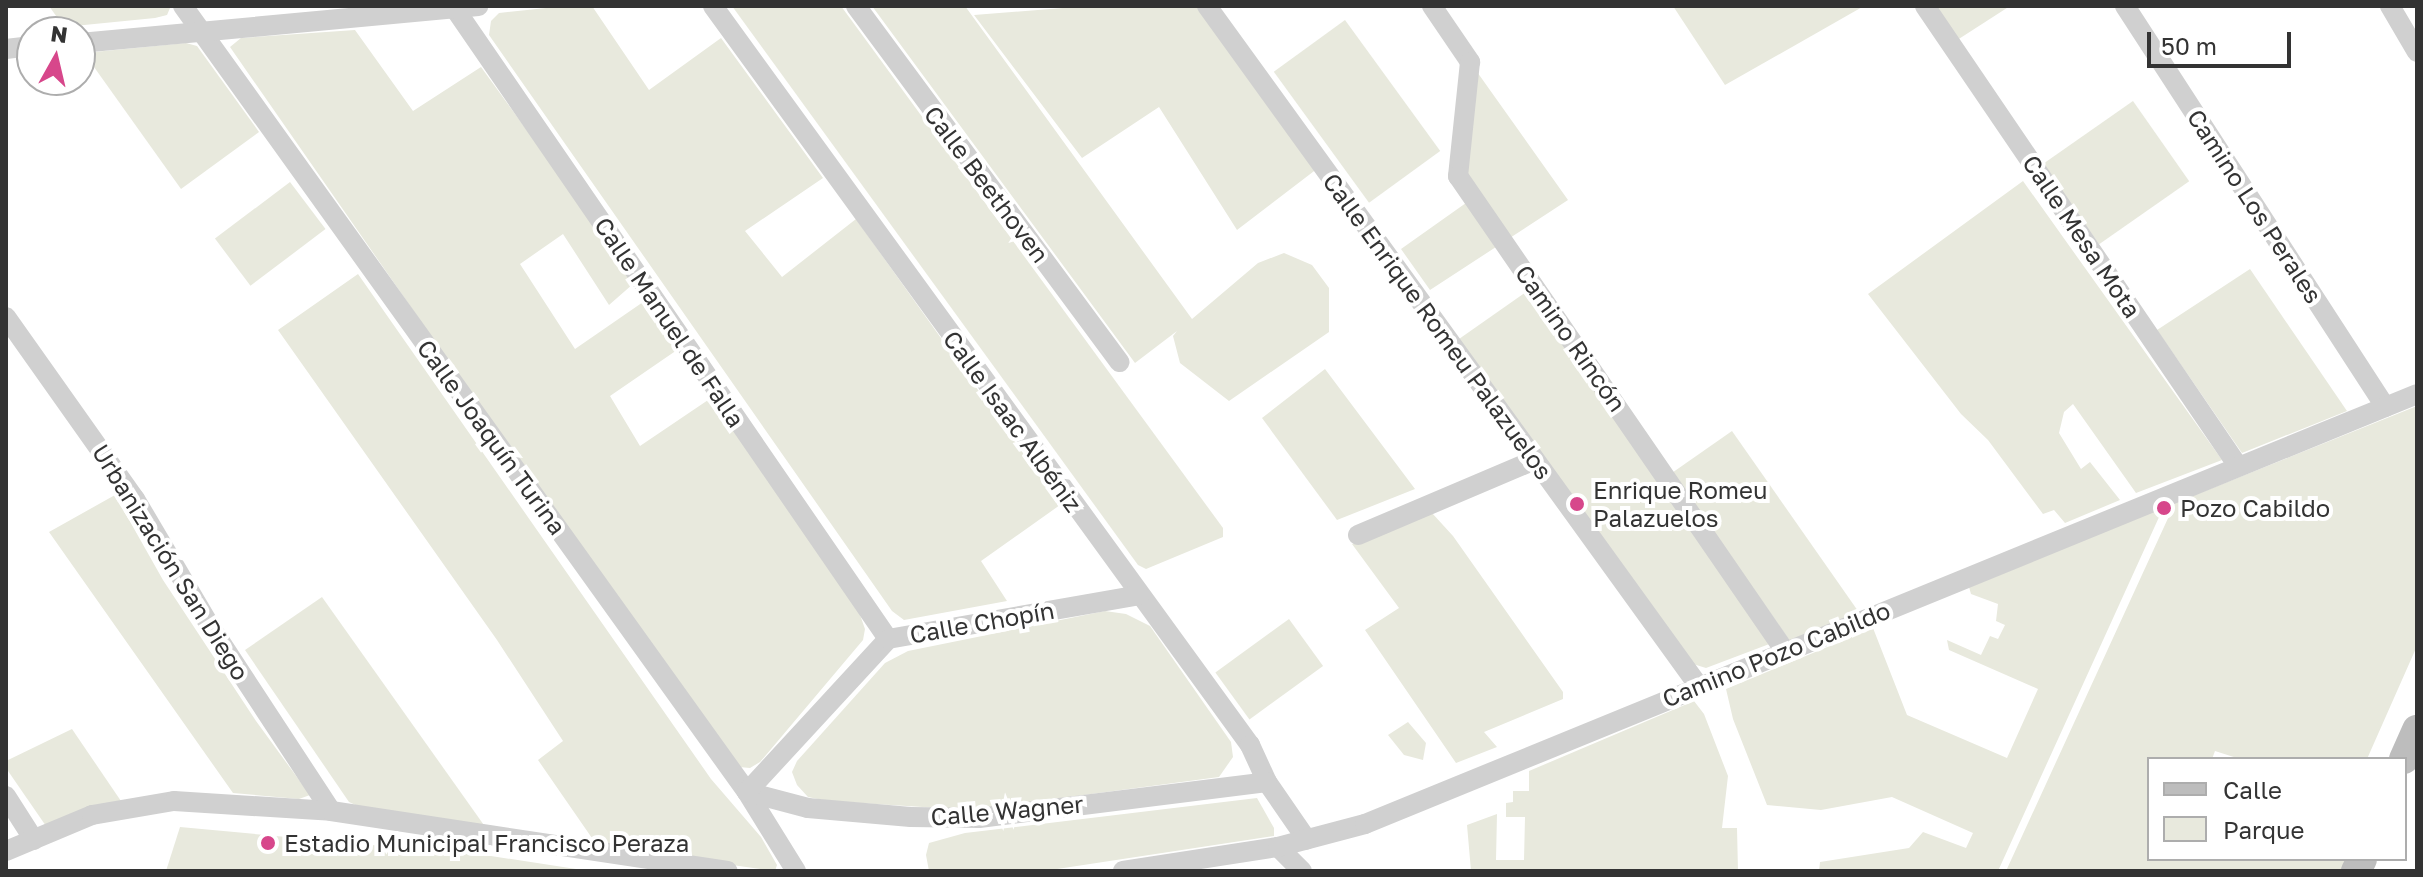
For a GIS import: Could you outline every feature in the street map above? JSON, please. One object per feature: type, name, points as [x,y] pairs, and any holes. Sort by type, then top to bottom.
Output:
[{"type":"street","name":"Calle Joaquín Turina","points":[[183,6],[747,792],[796,871]]},
{"type":"street","points":[[96,42],[478,6]]},
{"type":"street","name":"Calle Isaac Albéniz","points":[[713,6],[1250,745],[1267,782],[1307,840]]},
{"type":"street","name":"Calle Beethoven","points":[[856,6],[1119,362]]},
{"type":"street","name":"Calle Enrique Romeu Palazuelos","points":[[1207,6],[1698,685]]},
{"type":"street","name":"Camino Rincón","points":[[1432,6],[1470,62],[1458,176],[1785,651]]},
{"type":"street","name":"Calle Mesa Mota","points":[[1925,6],[2238,466]]},
{"type":"street","name":"Camino Los Perales","points":[[2125,6],[2385,407]]},
{"type":"street","points":[[2390,6],[2417,52]]},
{"type":"street","name":"Calle Manuel de Falla","points":[[454,7],[888,639]]},
{"type":"street","name":"Urbanización San Diego","points":[[6,317],[135,499],[212,629],[331,811]]},
{"type":"street","name":"Camino Pozo Cabildo","points":[[1123,871],[1278,847],[1365,824],[1698,685],[2417,394]]},
{"type":"street","points":[[1358,535],[1535,460]]},
{"type":"street","name":"Calle Chopín","points":[[747,792],[888,639],[1139,595]]},
{"type":"street","points":[[2405,757],[2417,730]]},
{"type":"street","name":"Calle Wagner","points":[[747,792],[808,808],[911,817],[979,818],[1267,782]]},
{"type":"street","points":[[6,796],[34,840]]},
{"type":"street","points":[[6,851],[92,815],[174,801],[331,811],[727,871]]},
{"type":"street","points":[[1278,847],[1302,871]]},
{"type":"green space","points":[[49,6],[170,8],[167,15],[155,18],[96,24],[96,16],[56,16]]},
{"type":"green space","points":[[592,6],[649,90],[721,38],[823,178],[745,231],[782,277],[856,219],[1060,505],[981,561],[1007,601],[904,620],[892,611],[489,35],[491,21],[499,13]]},
{"type":"green space","points":[[732,6],[841,6],[1223,528],[1223,537],[1146,569],[1138,565]]},
{"type":"green space","points":[[872,6],[965,6],[1192,319],[1258,263],[1284,253],[1312,265],[1329,288],[1329,332],[1229,401],[1180,363],[1173,336],[1177,331],[1135,363]]},
{"type":"green space","points":[[1088,6],[1207,6],[1322,165],[1237,230],[1159,107],[1082,158],[974,15]]},
{"type":"green space","points":[[1673,6],[1864,6],[1725,85]]},
{"type":"green space","points":[[1925,6],[2010,6],[1951,44]]},
{"type":"green space","points":[[1345,20],[1440,151],[1369,203],[1274,72]]},
{"type":"green space","points":[[355,30],[413,111],[481,67],[614,251],[633,284],[609,305],[563,234],[520,264],[575,349],[646,300],[677,350],[610,396],[640,446],[714,396],[859,612],[865,629],[863,640],[760,762],[750,768],[739,767],[495,428],[230,47],[241,38]]},
{"type":"green space","points":[[186,43],[197,46],[259,132],[181,189],[96,70],[96,52]]},
{"type":"green space","points":[[1470,62],[1568,200],[1430,290],[1401,249],[1473,198],[1458,176]]},
{"type":"green space","points":[[2133,101],[2189,181],[2099,244],[2043,164]]},
{"type":"green space","points":[[2023,181],[2222,460],[2136,493],[2073,404],[2064,412],[2059,433],[2081,469],[2090,462],[2120,500],[2065,523],[2054,510],[2043,514],[1988,440],[1961,414],[1868,294]]},
{"type":"green space","points":[[290,182],[326,229],[250,286],[215,239]]},
{"type":"green space","points":[[2250,269],[2347,411],[2242,453],[2157,330]]},
{"type":"green space","points":[[358,274],[711,779],[761,837],[777,865],[775,871],[632,851],[594,841],[538,760],[563,741],[497,640],[278,330]]},
{"type":"green space","points":[[1529,290],[1772,643],[1706,668],[1693,664],[1459,339]]},
{"type":"green space","points":[[1325,369],[1415,489],[1337,520],[1262,418]]},
{"type":"green space","points":[[2417,406],[2417,646],[2368,757],[2234,757],[2215,751],[2213,757],[2147,757],[2147,861],[2351,861],[2347,871],[2006,871],[2175,503]]},
{"type":"green space","points":[[1732,431],[1858,611],[1798,653],[1672,473]]},
{"type":"green space","points":[[2170,493],[1998,871],[1819,871],[1820,862],[1909,848],[1923,832],[1966,848],[1973,833],[1892,797],[1821,810],[1767,805],[1733,719],[1726,689],[1873,628],[1907,715],[2007,758],[2038,689],[1949,650],[1947,640],[1981,655],[1990,636],[1998,639],[2005,625],[1996,621],[1998,604],[1971,594],[1969,587]]},
{"type":"green space","points":[[115,495],[163,580],[256,721],[310,795],[299,799],[233,793],[49,532]]},
{"type":"green space","points":[[1432,513],[1453,536],[1563,692],[1563,699],[1484,732],[1497,747],[1456,763],[1365,630],[1399,608],[1352,544]]},
{"type":"green space","points":[[322,597],[486,828],[362,808],[349,802],[245,650]]},
{"type":"green space","points":[[1105,611],[1126,614],[1150,626],[1231,742],[1233,757],[1219,777],[970,810],[828,801],[808,797],[797,785],[792,772],[797,761],[885,663],[908,651]]},
{"type":"green space","points":[[1289,619],[1323,666],[1249,719],[1215,672]]},
{"type":"green space","points":[[1694,701],[1704,714],[1728,776],[1722,828],[1737,828],[1738,871],[1471,871],[1467,825],[1497,814],[1496,860],[1524,860],[1525,817],[1506,817],[1506,803],[1513,802],[1513,791],[1529,791],[1529,771]]},
{"type":"green space","points":[[1408,722],[1426,743],[1423,760],[1404,755],[1388,735]]},
{"type":"green space","points":[[72,729],[123,804],[48,829],[6,768],[6,761]]},
{"type":"green space","points":[[1257,798],[1274,828],[1274,836],[1044,871],[929,871],[926,855],[929,843],[965,833]]},
{"type":"green space","name":"Estadio Municipal Francisco Peraza","points":[[180,827],[491,856],[589,871],[166,871]]},
{"type":"place","name":"Enrique Romeu Palazuelos","points":[[1577,504]]},
{"type":"place","name":"Pozo Cabildo","points":[[2164,508]]},
{"type":"place","name":"Estadio Municipal Francisco Peraza","points":[[268,843]]}]
